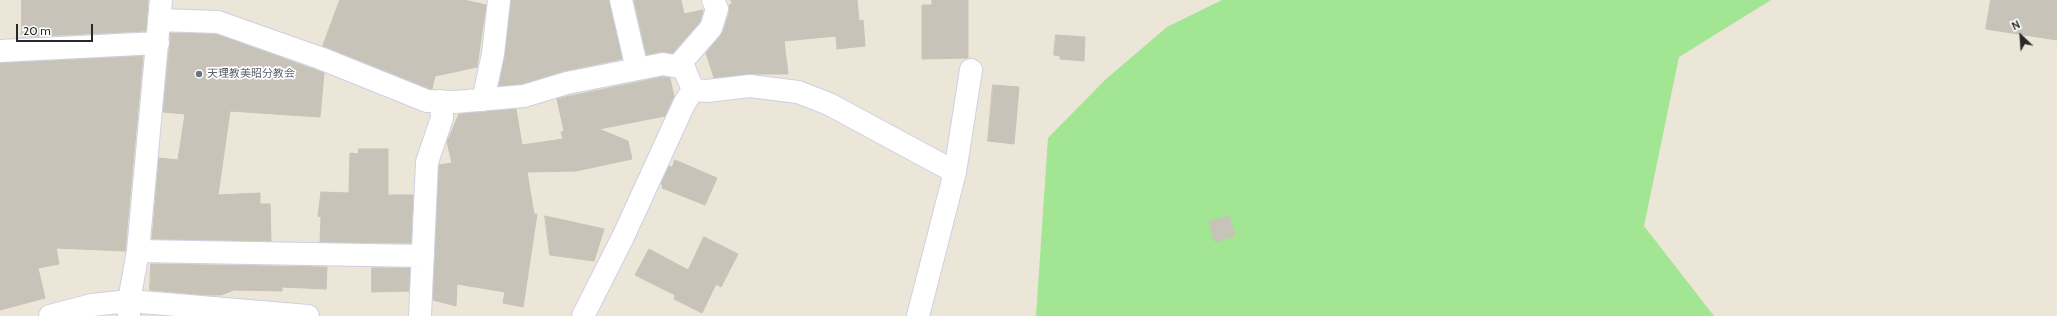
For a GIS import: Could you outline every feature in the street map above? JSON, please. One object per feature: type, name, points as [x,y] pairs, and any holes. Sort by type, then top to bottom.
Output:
[{"type":"street","points":[[483,100],[493,54],[499,0]]},
{"type":"street","points":[[621,0],[637,69]]},
{"type":"street","points":[[677,67],[710,28],[716,9],[713,0]]},
{"type":"street","points":[[129,308],[138,251],[160,10],[218,22],[320,58],[427,101],[483,100],[524,96],[567,83],[663,64],[684,68],[693,90]]},
{"type":"street","points":[[0,51],[158,43]]},
{"type":"street","points":[[918,316],[955,172],[971,70]]},
{"type":"street","points":[[693,90],[707,91],[750,86],[798,92],[829,104],[955,172]]},
{"type":"street","points":[[583,316],[623,237],[680,111],[693,90]]},
{"type":"street","points":[[420,316],[427,162],[442,118],[441,101]]},
{"type":"street","points":[[138,251],[423,256]]},
{"type":"street","points":[[50,316],[92,305],[308,316]]},
{"type":"green space","points":[[1222,0],[1771,0],[1679,57],[1644,226],[1714,316],[1036,316],[1048,138],[1105,80],[1167,27]]},
{"type":"building","points":[[22,0],[148,0],[146,31],[22,37]]},
{"type":"building","points":[[340,0],[464,0],[486,5],[477,67],[435,76],[432,89],[430,89],[323,46]]},
{"type":"building","points":[[511,0],[609,0],[622,59],[564,71],[522,84],[499,86],[505,55]]},
{"type":"building","points":[[634,0],[681,0],[684,14],[703,10],[700,22],[673,53],[661,52],[646,55]]},
{"type":"building","points":[[731,0],[857,0],[859,21],[863,20],[865,46],[837,49],[836,36],[784,41],[788,74],[749,74],[714,78],[706,53],[723,32],[729,13],[729,5],[732,4]]},
{"type":"building","points":[[932,0],[968,0],[968,58],[922,59],[922,5],[932,5]]},
{"type":"building","points":[[1991,0],[2057,0],[2057,40],[1986,29]]},
{"type":"building","points":[[171,33],[216,34],[324,73],[320,117],[230,111],[218,195],[260,193],[260,204],[270,204],[271,241],[152,239],[159,158],[178,160],[185,114],[163,112]]},
{"type":"building","points":[[1056,35],[1085,37],[1084,61],[1060,59],[1060,56],[1054,55]]},
{"type":"building","points":[[143,56],[125,251],[56,248],[59,264],[38,268],[45,298],[0,310],[0,63]]},
{"type":"building","points":[[663,77],[670,78],[674,96],[665,116],[599,129],[628,141],[632,159],[576,171],[527,172],[534,214],[537,214],[523,307],[503,303],[505,292],[457,284],[456,306],[433,300],[439,165],[452,163],[447,142],[459,114],[516,109],[522,145],[563,139],[561,132],[564,131],[557,99]]},
{"type":"building","points":[[993,85],[1019,87],[1014,144],[988,141]]},
{"type":"building","points":[[359,149],[388,149],[388,195],[413,195],[411,243],[320,242],[321,217],[318,216],[321,192],[349,193],[350,153],[358,154]]},
{"type":"building","points":[[675,160],[717,178],[705,205],[662,188],[663,185],[661,184],[669,166],[672,167]]},
{"type":"building","points":[[545,216],[604,229],[594,261],[550,255]]},
{"type":"building","points":[[1229,216],[1235,236],[1215,242],[1209,222]]},
{"type":"building","points":[[704,237],[738,254],[721,287],[716,284],[702,313],[674,299],[675,295],[635,275],[649,249],[688,270]]},
{"type":"building","points":[[151,264],[327,267],[326,289],[282,287],[282,291],[234,290],[221,295],[150,290]]},
{"type":"building","points":[[372,268],[410,268],[409,291],[372,292]]},
{"type":"place","name":"天理教美昭分教会","points":[[199,74]]}]
